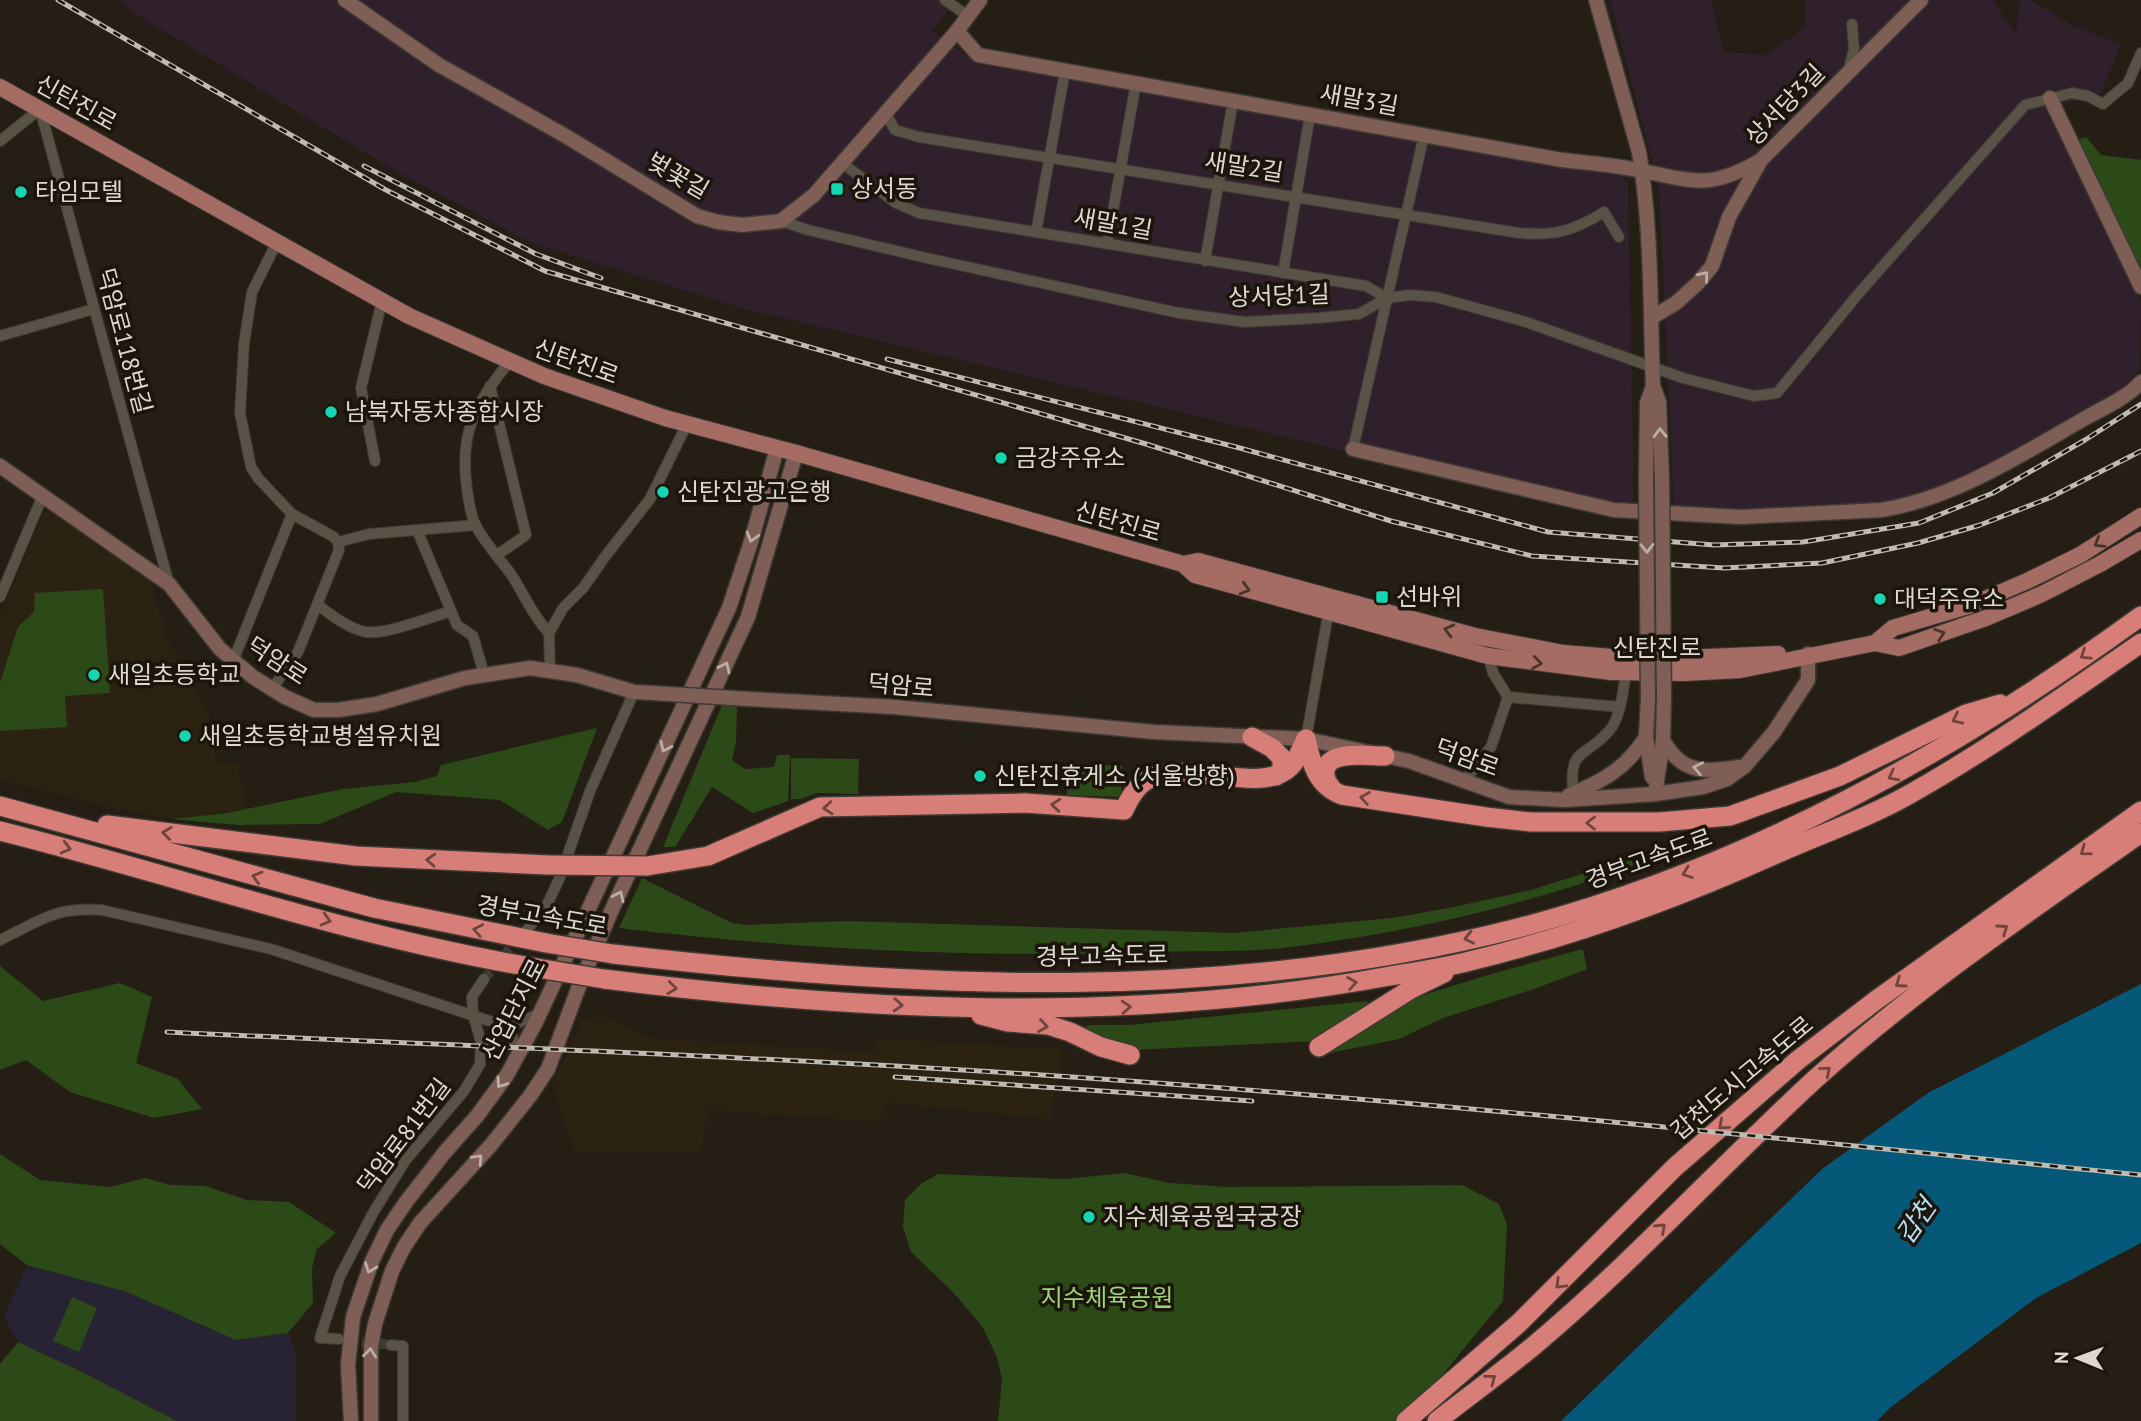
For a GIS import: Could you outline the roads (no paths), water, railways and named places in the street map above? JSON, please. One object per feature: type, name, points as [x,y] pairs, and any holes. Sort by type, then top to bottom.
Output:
[{"type":"highway","name":"경부고속도로","points":[[0,806],[362,905],[457,926],[613,954],[847,976],[1028,982],[1122,982],[1225,977],[1318,966],[1437,946],[1522,927],[1690,872],[1792,828],[1952,743],[2141,616]]},
{"type":"highway","name":"경부고속도로","points":[[0,831],[376,934],[471,957],[604,979],[807,1001],[953,1008],[1109,1008],[1189,1002],[1310,989],[1465,962],[1578,930],[1715,881],[1907,796],[2035,716],[2141,643]]},
{"type":"highway","points":[[1306,739],[1314,769],[1319,778],[1335,792],[1531,822],[1659,822],[1730,816],[1840,776],[1966,714],[2022,698]]},
{"type":"highway","points":[[1252,737],[1272,748],[1282,758],[1282,771],[1276,776]]},
{"type":"highway","points":[[41,817],[356,856],[548,865],[647,866],[708,856],[820,807],[1025,803],[1124,810],[1130,797],[1145,780],[1159,775],[1199,774],[1258,778],[1276,776],[1296,761],[1306,739]]},
{"type":"highway","points":[[1335,792],[1328,785],[1325,776],[1325,767],[1330,761],[1354,755],[1385,756]]},
{"type":"highway","name":"갑천도시고속도로","points":[[1406,1421],[1520,1323],[1675,1167],[1798,1060],[1875,1001],[2141,811]]},
{"type":"highway","name":"갑천도시고속도로","points":[[1437,1421],[1537,1343],[1703,1189],[1813,1082],[1887,1019],[1982,944],[2141,832]]},
{"type":"highway","points":[[1319,1047],[1411,989],[1465,962]]},
{"type":"highway","points":[[953,1008],[1008,1022],[1048,1026],[1070,1032],[1101,1047],[1130,1055]]},
{"type":"main road","name":"신탄진로","points":[[0,87],[410,316],[544,376],[687,424],[1183,565],[1195,575],[1475,636],[1563,653],[1612,657],[1684,658],[1808,654]]},
{"type":"main road","name":"신탄진로","points":[[1875,643],[1893,628],[1971,605],[2027,581],[2080,555],[2141,516]]},
{"type":"main road","name":"신탄진로","points":[[1330,606],[1488,656],[1562,667],[1626,672],[1740,670],[1808,654],[1875,643],[1899,648],[1986,618],[2042,594],[2100,565],[2141,540]]},
{"type":"street","name":"벚꽃길","points":[[345,0],[439,65],[564,135],[697,216],[742,225],[782,221]]},
{"type":"street","points":[[945,0],[968,16]]},
{"type":"street","points":[[782,221],[814,195],[957,32],[980,0]]},
{"type":"street","points":[[1595,0],[1639,152],[1642,171],[1653,386],[1659,402],[1662,481],[1664,698],[1663,740],[1655,794]]},
{"type":"street","name":"상서당3길","points":[[1651,318],[1683,296],[1712,266],[1732,211],[1761,159],[1921,0]]},
{"type":"street","points":[[1848,73],[1854,49],[1852,24]]},
{"type":"street","name":"새말3길","points":[[957,32],[978,55],[1562,160],[1642,171],[1668,178],[1704,181],[1720,179],[1761,159]]},
{"type":"street","points":[[2141,53],[2128,83],[2103,104],[2088,96],[2072,93],[2050,98],[2141,287]]},
{"type":"street","points":[[1036,232],[1065,71]]},
{"type":"street","points":[[1107,244],[1136,83]]},
{"type":"street","name":"상서당1길","points":[[782,221],[808,230],[931,259],[1179,313],[1219,319],[1245,322],[1359,314],[1387,298],[1410,295],[1437,297],[1526,322],[1652,368],[1754,396],[1777,393],[1859,293],[2025,105],[2050,98]]},
{"type":"street","points":[[1205,261],[1233,101]]},
{"type":"street","points":[[0,141],[40,109]]},
{"type":"street","name":"덕암로118번길","points":[[40,109],[169,584]]},
{"type":"street","name":"새말2길","points":[[885,113],[895,130],[919,137],[1538,235],[1577,228],[1604,212],[1619,237]]},
{"type":"street","points":[[1283,273],[1310,115]]},
{"type":"street","points":[[1424,135],[1353,449],[1615,510],[1741,517],[1881,510],[1971,481],[2066,429],[2141,382]]},
{"type":"street","name":"새말1길","points":[[842,163],[896,203],[919,213],[1366,286],[1387,298]]},
{"type":"street","points":[[272,689],[298,652],[339,550],[338,542],[323,530],[292,514],[258,478],[251,467],[240,413],[244,344],[252,292],[277,242]]},
{"type":"street","points":[[375,461],[361,388],[382,301]]},
{"type":"street","points":[[0,336],[94,309]]},
{"type":"street","points":[[510,361],[490,386],[472,418],[464,451],[471,513],[476,526],[512,577],[536,620],[549,633]]},
{"type":"street","points":[[490,386],[526,535],[497,555]]},
{"type":"street","points":[[1653,386],[1647,403],[1646,737],[1655,794]]},
{"type":"street","points":[[550,670],[549,633],[563,608],[584,587],[650,499],[687,424]]},
{"type":"street","name":"산업단지로","points":[[351,1421],[348,1365],[353,1317],[372,1261],[387,1230],[406,1202],[507,1075],[541,1013],[729,608],[751,542],[777,448]]},
{"type":"street","name":"산업단지로","points":[[371,1421],[371,1346],[392,1271],[420,1223],[491,1146],[548,1069],[581,981],[614,905],[748,617],[796,453]]},
{"type":"street","name":"덕암로","points":[[0,466],[169,584],[233,662],[272,689],[314,710],[338,710],[377,704],[484,674],[530,668],[550,670],[634,692],[653,694],[895,707],[1154,732],[1306,739],[1420,765],[1509,797],[1559,800],[1655,794],[1703,787],[1727,779],[1745,766],[1774,732],[1808,680],[1808,654]]},
{"type":"street","points":[[1,590],[43,495]]},
{"type":"street","points":[[233,662],[292,514]]},
{"type":"street","points":[[338,542],[369,534],[476,526]]},
{"type":"street","points":[[416,530],[457,625],[474,636],[484,674]]},
{"type":"street","points":[[318,605],[331,615],[366,632],[380,631],[451,611]]},
{"type":"street","points":[[1306,739],[1330,606]]},
{"type":"street","points":[[1488,656],[1493,673],[1508,697]]},
{"type":"street","points":[[1573,794],[1571,771],[1576,758],[1610,730],[1620,707],[1626,672]]},
{"type":"street","points":[[527,930],[547,905],[560,877],[590,791],[634,692]]},
{"type":"street","points":[[1508,697],[1620,707]]},
{"type":"street","points":[[1464,780],[1491,747],[1508,697]]},
{"type":"street","points":[[1559,800],[1618,771],[1634,755],[1646,737]]},
{"type":"street","points":[[1663,740],[1670,753],[1682,764],[1697,769],[1745,766]]},
{"type":"street","points":[[0,940],[47,915],[75,908],[102,910],[271,949],[508,1027],[541,1013]]},
{"type":"street","name":"덕암로81번길","points":[[339,1339],[320,1338],[346,1266],[373,1213],[405,1161],[464,1091],[480,1064],[481,1042],[473,1014],[472,997],[484,979]]},
{"type":"street","points":[[508,1027],[519,1053]]},
{"type":"street","points":[[391,1345],[403,1346],[403,1421]]},
{"type":"water","name":"갑천","points":[[2141,984],[2141,1243],[2036,1298],[1891,1407],[1877,1421],[1561,1421],[1822,1169],[1928,1093]]},
{"type":"tunnel","points":[[484,979],[520,937]]},
{"type":"tunnel","points":[[347,1340],[391,1345]]},
{"type":"railway","points":[[58,0],[386,190],[545,271],[1146,444],[1391,521],[1532,556],[1724,568],[1822,563],[1918,543],[1980,525],[2049,498],[2141,451]]},
{"type":"railway","points":[[364,166],[536,254],[601,278]]},
{"type":"railway","points":[[887,359],[1236,447],[1548,532],[1714,545],[1803,542],[1919,523],[1993,493],[2141,404]]},
{"type":"railway","points":[[167,1032],[823,1062],[1042,1075],[1592,1120],[2141,1175]]},
{"type":"railway","points":[[895,1077],[1252,1101]]},
{"type":"place","name":"상서동","points":[[837,189]]},
{"type":"place","name":"타임모텔","points":[[21,192]]},
{"type":"place","name":"남북자동차종합시장","points":[[331,412]]},
{"type":"place","name":"금강주유소","points":[[1001,458]]},
{"type":"place","name":"신탄진광고은행","points":[[663,492]]},
{"type":"place","name":"선바위","points":[[1382,597]]},
{"type":"place","name":"대덕주유소","points":[[1880,599]]},
{"type":"place","name":"새일초등학교","points":[[94,675]]},
{"type":"place","name":"새일초등학교병설유치원","points":[[185,736]]},
{"type":"place","name":"신탄진휴게소 (서울방향)","points":[[980,776]]},
{"type":"place","name":"지수체육공원국궁장","points":[[1089,1217]]},
{"type":"park label","name":"지수체육공원","points":[[1107,1298]]}]
